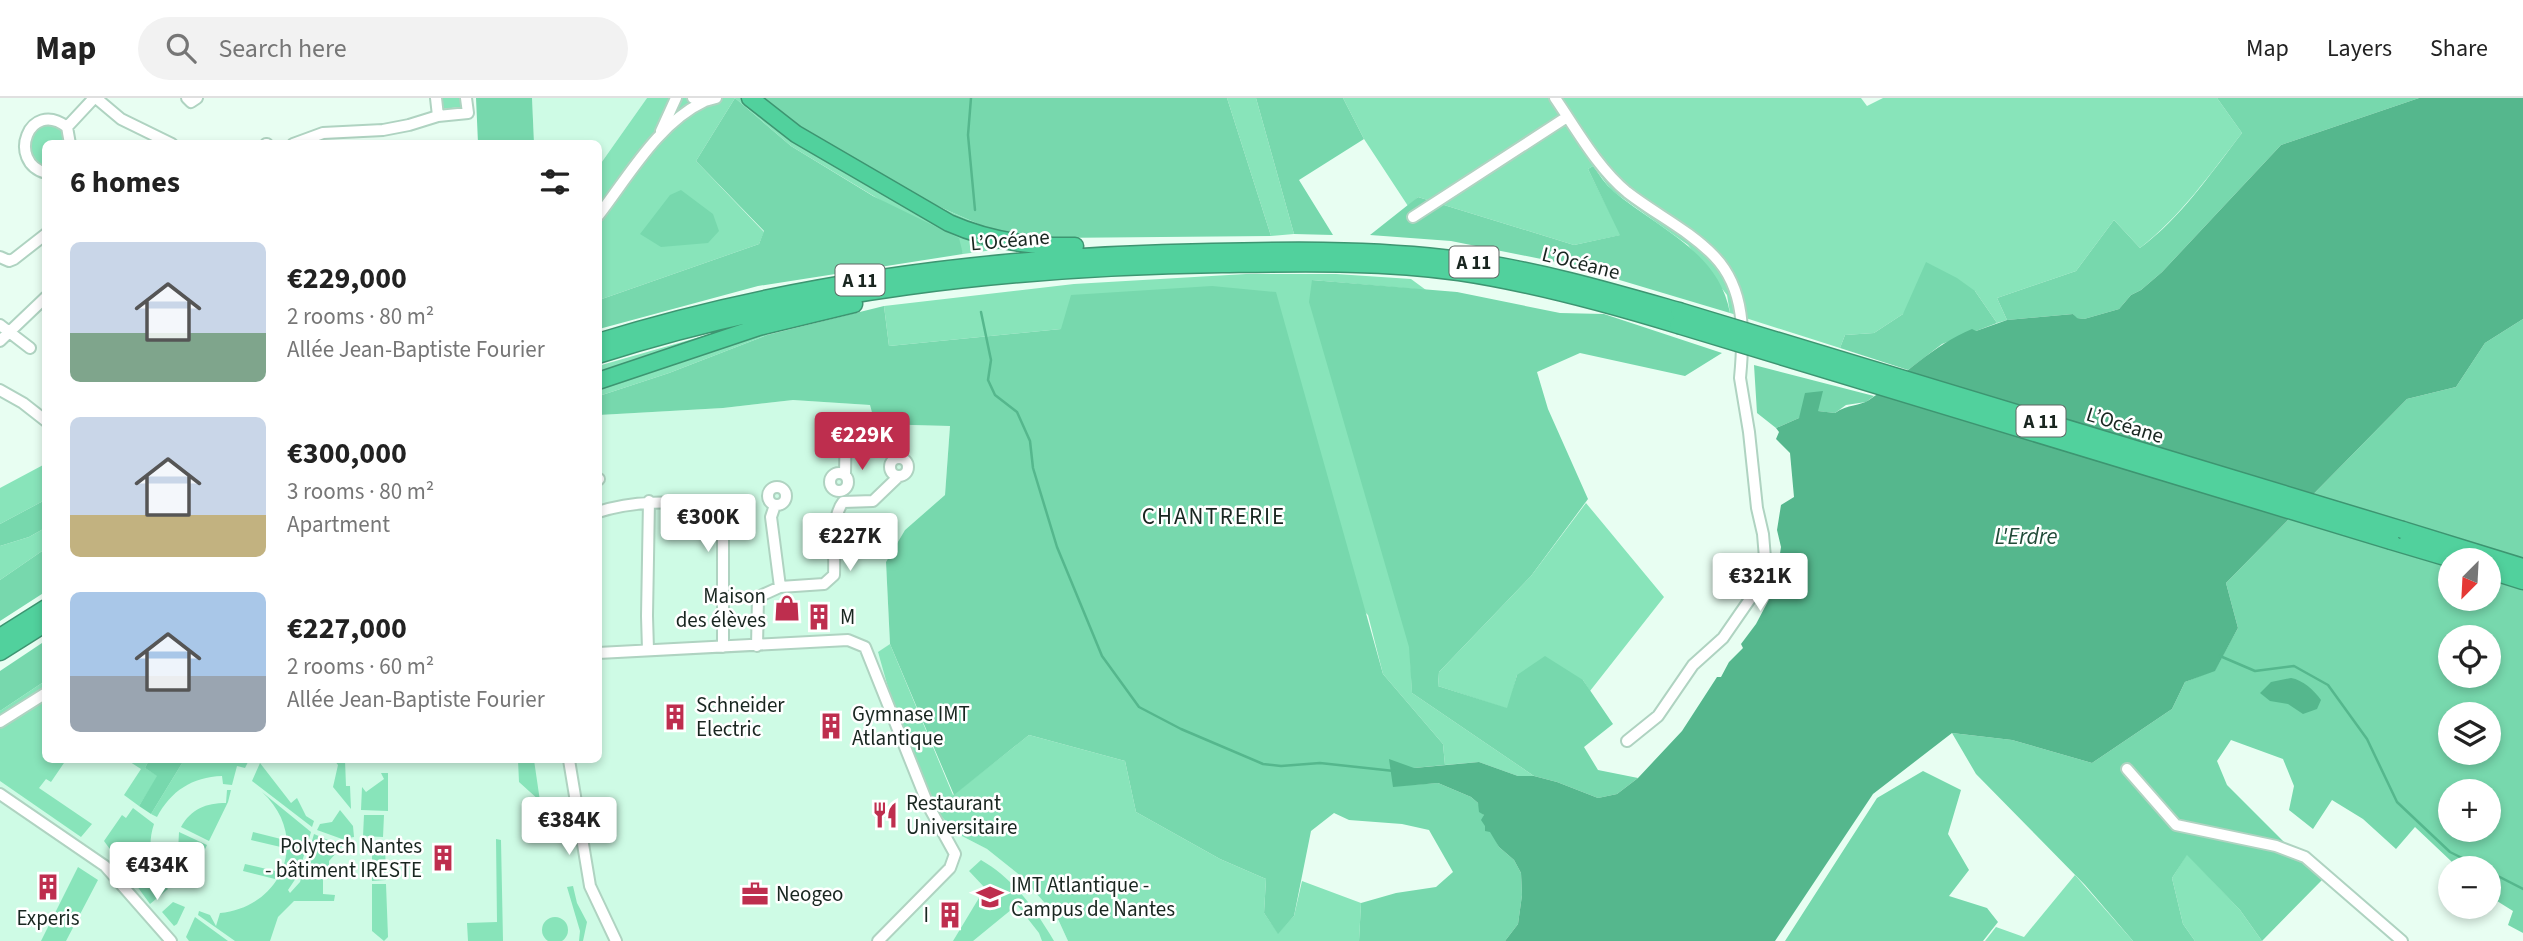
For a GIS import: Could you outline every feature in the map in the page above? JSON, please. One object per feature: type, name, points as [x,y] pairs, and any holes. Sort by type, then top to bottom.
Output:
[{"type":"highway","points":[[750,98],[805,140],[932,214],[969,232],[1012,243],[1056,247],[1107,246],[1126,253]]},
{"type":"highway","name":"L’Océane","points":[[602,341],[716,309],[859,280],[1004,261],[1126,253],[1328,251],[1412,254],[1532,272],[2397,536],[2523,567]]},
{"type":"highway","name":"L’Océane","points":[[602,354],[757,312],[912,285],[998,274],[1108,267],[1298,263],[1393,265],[1506,280],[1678,318]]},
{"type":"highway","points":[[602,380],[784,320],[894,296],[912,285]]},
{"type":"highway","name":"L’Océane","points":[[2397,536],[2438,553]]},
{"type":"highway","points":[[2501,574],[2523,581]]},
{"type":"highway","points":[[0,638],[42,611]]},
{"type":"highway","points":[[0,652],[42,626]]},
{"type":"street","points":[[67,127],[95,98],[121,119],[164,140]]},
{"type":"street","points":[[187,98],[191,102],[197,98]]},
{"type":"street","points":[[436,98],[438,116]]},
{"type":"street","points":[[304,140],[323,133],[383,130],[438,116],[468,113],[466,98]]},
{"type":"street","points":[[658,137],[676,98]]},
{"type":"street","points":[[693,98],[711,99]]},
{"type":"street","points":[[1555,98],[1606,172],[1628,192],[1714,256],[1728,275],[1737,294],[1741,314],[1740,378],[1765,558],[1750,599],[1739,618],[1723,639],[1693,665],[1658,716],[1627,741]]},
{"type":"street","points":[[602,211],[658,137],[685,113],[711,99]]},
{"type":"street","points":[[42,172],[29,163],[25,151],[25,138],[31,127],[40,119],[49,117],[59,120],[67,127],[69,140]]},
{"type":"street","points":[[1413,217],[1567,117]]},
{"type":"street","points":[[383,130],[384,140]]},
{"type":"street","points":[[602,200],[629,176]]},
{"type":"street","points":[[0,257],[9,261],[14,259],[42,237]]},
{"type":"street","points":[[0,341],[4,329],[42,300]]},
{"type":"street","points":[[4,329],[30,348]]},
{"type":"street","points":[[0,390],[42,418]]},
{"type":"street","points":[[846,420],[848,427],[845,474],[836,473],[830,480],[832,488],[842,497],[873,501],[900,476]]},
{"type":"street","points":[[757,646],[758,597],[780,587],[824,584],[834,575],[836,517],[842,497]]},
{"type":"street","points":[[648,650],[649,501]]},
{"type":"street","points":[[602,511],[619,505],[649,501],[709,503],[717,507],[722,514],[723,647]]},
{"type":"street","points":[[775,505],[771,517],[780,587]]},
{"type":"street","points":[[602,653],[841,641],[855,641],[868,649],[904,749],[929,807],[955,854],[950,868],[878,941]]},
{"type":"street","points":[[0,727],[42,696]]},
{"type":"street","points":[[0,722],[14,715]]},
{"type":"street","points":[[570,763],[590,886],[615,941]]},
{"type":"street","points":[[2127,769],[2176,825],[2276,846],[2305,857],[2402,941]]},
{"type":"street","points":[[0,794],[105,866],[168,939]]},
{"type":"shaded area","points":[[441,98],[461,98],[461,107],[442,109]]},
{"type":"shaded area","points":[[476,98],[532,98],[534,140],[478,140]]},
{"type":"shaded area","points":[[532,98],[647,98],[602,162],[602,140],[534,140]]},
{"type":"shaded area","points":[[647,98],[735,98],[696,161],[764,232],[759,244],[602,299],[602,162]]},
{"type":"shaded area","points":[[735,98],[764,98],[792,122],[933,204],[983,226],[1010,234],[1001,249],[963,254],[961,249],[791,146]]},
{"type":"shaded area","points":[[735,98],[791,146],[873,196],[959,238],[963,254],[758,286],[602,328],[602,299],[759,244],[764,231],[696,161]]},
{"type":"shaded area","points":[[764,98],[1227,98],[1271,236],[1052,238],[1010,234],[983,226],[933,204],[792,122]]},
{"type":"shaded area","points":[[1227,98],[1256,98],[1294,234],[1271,236]]},
{"type":"shaded area","points":[[1256,98],[1343,98],[1364,139],[1299,180],[1333,235],[1294,234]]},
{"type":"shaded area","points":[[1343,98],[1861,98],[1867,106],[1883,98],[2217,98],[2242,133],[2182,209],[2140,248],[2114,220],[2076,271],[1997,298],[2007,320],[1997,323],[1975,291],[1903,314],[1874,333],[1845,335],[1840,348],[1730,313],[1727,295],[1688,245],[1611,190],[1593,166],[1588,169],[1621,235],[1574,245],[1418,197],[1408,206],[1364,139]]},
{"type":"shaded area","points":[[2217,98],[2419,98],[2281,145],[2162,272],[2131,295],[2119,309],[2084,319],[2076,318],[2073,314],[2007,320],[1997,298],[2076,271],[2114,220],[2140,248],[2169,223],[2242,133]]},
{"type":"shaded area","points":[[49,121],[64,130],[66,140],[42,140],[42,168],[32,163],[28,142],[36,125]]},
{"type":"shaded area","points":[[1593,166],[1613,191],[1700,257],[1724,291],[1730,313],[1566,264],[1451,241],[1370,235],[1418,197],[1574,245],[1620,235],[1588,169]]},
{"type":"shaded area","points":[[681,190],[713,214],[719,231],[708,243],[661,247],[640,234],[670,195]]},
{"type":"shaded area","points":[[1926,262],[1975,291],[1997,323],[1942,344],[1908,370],[1840,348],[1845,335],[1874,333],[1903,314]]},
{"type":"shaded area","points":[[1246,274],[1336,274],[1411,279],[1426,290],[1312,280],[1410,647],[1412,693],[1534,776],[1518,776],[1479,762],[1445,765],[1443,744],[1383,674],[1368,615],[1061,329],[889,346],[884,306],[1074,284]]},
{"type":"shaded area","points":[[1312,280],[1457,292],[1560,313],[1604,314],[1722,353],[1685,376],[1580,353],[1537,372],[1548,409],[1588,499],[1531,576],[1439,672],[1438,686],[1507,708],[1517,675],[1545,656],[1583,680],[1613,724],[1584,747],[1598,770],[1638,778],[1617,794],[1598,798],[1534,776],[1412,693],[1409,647],[1309,302]]},
{"type":"shaded area","points":[[1212,286],[1276,292],[1383,674],[1443,744],[1445,765],[1414,768],[1393,786],[1438,783],[1471,797],[1478,803],[1499,847],[1514,860],[1521,873],[1522,895],[1518,924],[1505,941],[1359,941],[1361,903],[1396,893],[1436,887],[1453,872],[1429,830],[1402,824],[1349,820],[1334,813],[1311,831],[1294,916],[1278,934],[1264,913],[1266,879],[1220,859],[1136,812],[1125,761],[1029,735],[954,795],[890,644],[886,562],[905,530],[945,495],[950,426],[875,424],[870,405],[793,400],[723,408],[602,415],[602,395],[669,373],[767,335],[884,306],[889,346],[1061,329],[1071,295]]},
{"type":"shaded area","points":[[2523,319],[2523,933],[2508,925],[2513,911],[2501,904],[2501,856],[2446,856],[2415,827],[2396,849],[2363,819],[2332,800],[2313,829],[2289,810],[2294,786],[2283,759],[2231,740],[2217,761],[2227,785],[2322,880],[2262,941],[2240,910],[2187,855],[2172,878],[2183,924],[2195,941],[2133,941],[2085,885],[1976,774],[1952,733],[2012,740],[2092,763],[2172,709],[2185,682],[2215,670],[2238,628],[2226,583],[2407,399],[2456,387],[2485,343]]},
{"type":"shaded area","points":[[749,323],[767,335],[669,373],[602,395],[602,365]]},
{"type":"shaded area","points":[[1754,365],[1874,396],[1866,402],[1846,405],[1835,413],[1817,411],[1822,392],[1799,418],[1776,428],[1757,413]]},
{"type":"shaded area","points":[[793,400],[870,405],[875,424],[950,426],[945,495],[905,530],[886,562],[890,644],[878,653],[956,833],[987,849],[1022,877],[1057,917],[1068,941],[0,941],[0,758],[42,758],[42,763],[602,763],[602,415],[723,408]]},
{"type":"shaded area","points":[[42,466],[42,502],[0,524],[0,488]]},
{"type":"shaded area","points":[[42,502],[42,530],[29,537],[0,546],[0,524]]},
{"type":"shaded area","points":[[1586,503],[1664,597],[1590,691],[1583,680],[1517,675],[1508,709],[1438,686],[1439,672],[1531,576]]},
{"type":"shaded area","points":[[42,530],[42,551],[0,580],[0,546],[29,537]]},
{"type":"shaded area","points":[[42,551],[42,594],[0,621],[0,580]]},
{"type":"shaded area","points":[[42,643],[42,683],[0,711],[0,671]]},
{"type":"shaded area","points":[[890,644],[953,795],[1029,735],[1125,761],[1136,812],[1220,859],[1266,879],[1264,913],[1278,933],[1294,916],[1302,881],[1361,903],[1359,941],[1068,941],[1057,917],[1022,877],[987,849],[956,833],[929,802],[899,726],[878,652]]},
{"type":"shaded area","points":[[42,683],[42,763],[64,763],[51,782],[46,779],[39,788],[92,824],[81,837],[0,781],[0,711]]},
{"type":"shaded area","points":[[132,763],[148,763],[145,768],[158,776],[139,806],[124,795],[141,769]]},
{"type":"shaded area","points":[[148,763],[182,763],[151,814],[139,806],[157,776],[145,768]]},
{"type":"shaded area","points":[[182,763],[248,763],[245,768],[237,766],[232,785],[223,784],[222,776],[201,779],[176,793],[157,817],[151,814]]},
{"type":"shaded area","points":[[260,763],[291,803],[297,798],[306,816],[314,821],[312,827],[252,781]]},
{"type":"shaded area","points":[[336,763],[345,763],[351,809],[333,787]]},
{"type":"shaded area","points":[[518,763],[534,763],[540,801],[519,782]]},
{"type":"shaded area","points":[[1923,771],[1961,790],[1948,834],[1969,870],[1949,896],[1987,908],[1998,922],[1983,941],[1785,941],[1877,798]]},
{"type":"shaded area","points":[[381,773],[388,773],[388,811],[361,810],[362,787],[366,792],[384,779]]},
{"type":"shaded area","points":[[227,790],[231,790],[228,802],[209,841],[181,827],[189,816],[200,808],[226,803]]},
{"type":"shaded area","points":[[262,792],[311,832],[298,875],[288,890],[290,893],[300,882],[314,834],[345,843],[329,861],[329,872],[323,872],[323,894],[335,895],[334,901],[294,901],[278,917],[270,941],[235,941],[198,915],[199,911],[210,915],[216,926],[220,913],[242,908],[260,898],[274,884],[283,867],[287,848],[285,829],[277,810]]},
{"type":"shaded area","points":[[133,808],[154,824],[152,858],[168,889],[150,904],[104,841],[122,815],[126,818]]},
{"type":"shaded area","points":[[340,810],[353,826],[354,837],[342,839],[317,830],[320,824],[332,822]]},
{"type":"shaded area","points":[[364,815],[384,815],[383,837],[363,836]]},
{"type":"shaded area","points":[[179,832],[207,845],[189,883],[185,880],[190,875],[178,852]]},
{"type":"shaded area","points":[[253,832],[285,840],[285,848],[251,840]]},
{"type":"shaded area","points":[[496,839],[501,840],[503,941],[468,941],[467,923],[497,922]]},
{"type":"shaded area","points":[[372,842],[385,842],[386,880],[372,881]]},
{"type":"shaded area","points":[[2187,854],[2240,910],[2262,941],[2195,941],[2183,924],[2172,878]]},
{"type":"shaded area","points":[[981,860],[1014,886],[1054,941],[1042,941],[1017,905],[973,941],[953,941],[985,888],[969,871]]},
{"type":"shaded area","points":[[245,864],[279,872],[275,879],[243,871]]},
{"type":"shaded area","points":[[78,867],[98,880],[66,941],[41,941]]},
{"type":"shaded area","points":[[2075,875],[2133,941],[1985,941],[1996,927],[2024,937]]},
{"type":"shaded area","points":[[372,884],[386,884],[388,937],[384,941],[372,931]]},
{"type":"shaded area","points":[[573,886],[577,903],[587,922],[583,941],[579,941],[580,931],[567,887]]},
{"type":"shaded area","points":[[173,902],[185,907],[174,926],[162,912]]},
{"type":"shaded area","points":[[195,917],[228,941],[189,941],[186,937]]},
{"type":"shaded area","points":[[550,918],[560,918],[567,925],[567,935],[560,942],[550,942],[543,935],[543,925]]},
{"type":"water","name":"L'Erdre","points":[[2419,98],[2523,98],[2523,319],[2485,343],[2456,387],[2407,399],[2226,583],[2238,628],[2215,671],[2185,682],[2172,709],[2092,763],[2012,740],[1952,733],[1873,794],[1775,941],[1505,941],[1518,924],[1522,895],[1521,873],[1514,860],[1499,847],[1490,832],[1485,831],[1481,820],[1484,815],[1479,812],[1478,803],[1471,797],[1438,783],[1393,787],[1389,759],[1414,768],[1479,762],[1518,776],[1534,776],[1557,782],[1598,798],[1617,794],[1638,778],[1682,731],[1717,677],[1721,677],[1729,662],[1743,648],[1741,644],[1756,624],[1783,573],[1778,567],[1781,547],[1777,530],[1781,505],[1794,497],[1790,453],[1776,439],[1779,432],[1776,428],[1799,418],[1805,393],[1823,391],[1818,411],[1835,413],[1869,400],[1944,343],[1972,329],[1976,331],[2007,320],[2073,314],[2084,319],[2119,309],[2131,295],[2162,272],[2281,145]]},
{"type":"water","points":[[2291,678],[2304,683],[2318,696],[2321,700],[2317,709],[2303,714],[2288,704],[2270,701],[2260,693],[2271,682]]},
{"type":"waterway","points":[[971,98],[968,135],[975,210]]},
{"type":"waterway","points":[[981,312],[991,360],[988,380],[995,395],[1017,412],[1030,441],[1033,468],[1057,547],[1102,656],[1139,707],[1181,729],[1263,764],[1281,766],[1320,763],[1394,771]]},
{"type":"waterway","points":[[2220,656],[2255,671],[2294,666],[2328,685],[2367,739],[2397,802],[2450,852],[2458,856]]},
{"type":"waterway","points":[[2501,878],[2523,889]]},
{"type":"place","name":"Maison des élèves","points":[[787,608]]},
{"type":"place","name":"M","points":[[819,617]]},
{"type":"place","name":"Schneider Electric","points":[[675,717]]},
{"type":"place","name":"Gymnase IMT Atlantique","points":[[831,726]]},
{"type":"place","name":"Restaurant Universitaire","points":[[885,815]]},
{"type":"place","name":"Polytech Nantes - bâtiment IRESTE","points":[[443,858]]},
{"type":"place","name":"Experis","points":[[48,887]]},
{"type":"place","name":"Neogeo","points":[[755,894]]},
{"type":"place","name":"IMT Atlantique - Campus de Nantes","points":[[990,897]]},
{"type":"place","name":"I","points":[[950,915]]},
{"type":"district","name":"CHANTRERIE","points":[[1214,516]]}]
